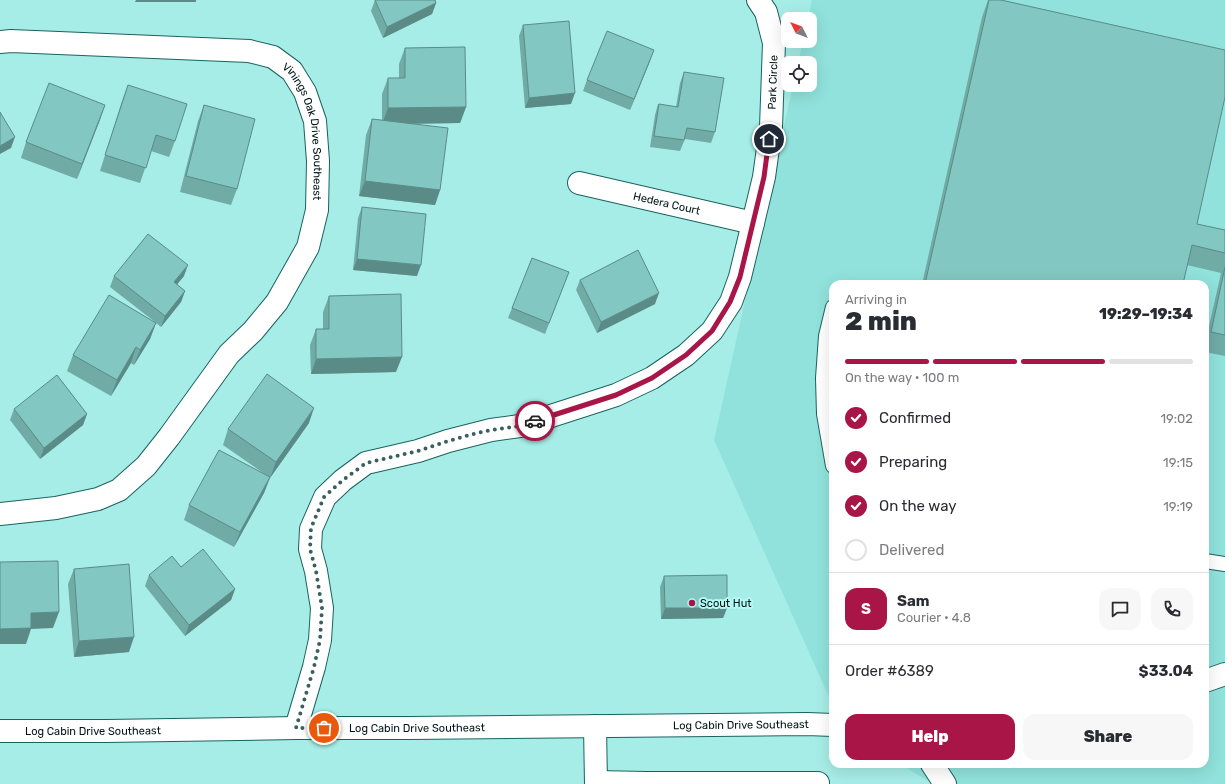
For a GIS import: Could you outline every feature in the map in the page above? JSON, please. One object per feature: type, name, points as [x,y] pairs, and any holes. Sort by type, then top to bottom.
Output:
[{"type":"street","name":"Park Circle","points":[[296,728],[314,667],[320,640],[322,608],[316,571],[310,549],[311,528],[324,497],[343,480],[366,463],[418,451],[448,441],[484,432],[520,426],[616,395],[652,378],[686,355],[712,331],[730,302],[740,277],[764,177],[771,126],[774,43],[766,12],[758,0]]},
{"type":"street","name":"Vinings Oak Drive Southeast","points":[[0,42],[11,41],[249,51],[273,57],[292,71],[305,92],[315,121],[318,162],[317,210],[308,247],[277,302],[253,331],[229,354],[169,437],[146,466],[119,490],[98,499],[56,508],[0,514]]},
{"type":"street","name":"Hedera Court","points":[[580,183],[753,223]]},
{"type":"street","points":[[1209,680],[1225,674]]},
{"type":"street","name":"Log Cabin Drive Southeast","points":[[0,731],[829,725]]},
{"type":"street","points":[[595,726],[596,783],[818,783]]},
{"type":"street","points":[[935,768],[945,784]]},
{"type":"lane","points":[[829,324],[826,336],[823,378],[824,414],[829,443]]},
{"type":"lane","points":[[1209,561],[1225,564]]},
{"type":"shaded area","points":[[812,0],[1225,0],[1225,784],[933,784],[907,768],[1209,768],[1209,280],[829,280],[829,697],[714,440],[791,92],[817,92],[817,56],[800,56],[801,48],[817,48],[817,12],[809,12]]},
{"type":"building","points":[[375,0],[435,0],[436,3],[387,27]]},
{"type":"building","points":[[989,0],[1001,0],[1225,50],[1225,97],[1197,224],[1225,230],[1225,253],[1192,245],[1184,280],[926,280]]},
{"type":"building","points":[[569,21],[575,93],[529,98],[523,25]]},
{"type":"building","points":[[607,31],[654,50],[634,99],[587,80]]},
{"type":"building","points":[[465,47],[466,107],[388,108],[388,78],[405,78],[405,48]]},
{"type":"building","points":[[684,72],[724,78],[715,132],[687,128],[684,140],[654,136],[659,104],[678,107]]},
{"type":"building","points":[[49,83],[105,105],[82,164],[26,142]]},
{"type":"building","points":[[128,85],[187,104],[175,141],[156,135],[146,168],[105,155]]},
{"type":"building","points":[[204,105],[255,119],[237,189],[186,176]]},
{"type":"building","points":[[0,112],[15,137],[0,146]]},
{"type":"building","points":[[372,119],[448,128],[440,190],[365,181]]},
{"type":"building","points":[[362,207],[426,214],[421,265],[357,259]]},
{"type":"building","points":[[148,234],[188,265],[174,282],[185,291],[165,316],[114,276]]},
{"type":"building","points":[[638,250],[659,293],[601,322],[580,280]]},
{"type":"building","points":[[532,258],[569,272],[549,323],[512,308]]},
{"type":"building","points":[[1225,267],[1225,335],[1211,332]]},
{"type":"building","points":[[401,294],[402,357],[316,359],[316,329],[329,329],[329,296]]},
{"type":"building","points":[[109,295],[156,323],[140,350],[136,347],[117,380],[73,355]]},
{"type":"building","points":[[267,374],[314,408],[276,462],[228,429]]},
{"type":"building","points":[[57,375],[87,414],[44,448],[14,409]]},
{"type":"building","points":[[219,450],[270,477],[240,532],[189,505]]},
{"type":"building","points":[[203,549],[235,589],[189,625],[149,575],[172,556],[181,567]]},
{"type":"building","points":[[58,561],[59,612],[31,613],[31,628],[0,629],[0,562]]},
{"type":"building","points":[[129,564],[134,637],[79,641],[74,569]]},
{"type":"building","name":"Scout Hut","points":[[727,575],[727,608],[665,608],[664,576]]},
{"type":"way so far","points":[[324,728],[296,728],[314,667],[320,640],[322,608],[316,571],[310,549],[311,528],[324,497],[343,480],[366,463],[418,451],[477,433],[520,426],[535,421]]},
{"type":"place","name":"Scout Hut","points":[[692,603]]},
{"type":"route","points":[[535,421],[616,395],[652,378],[686,355],[712,331],[730,302],[740,277],[764,177],[769,139]]}]
